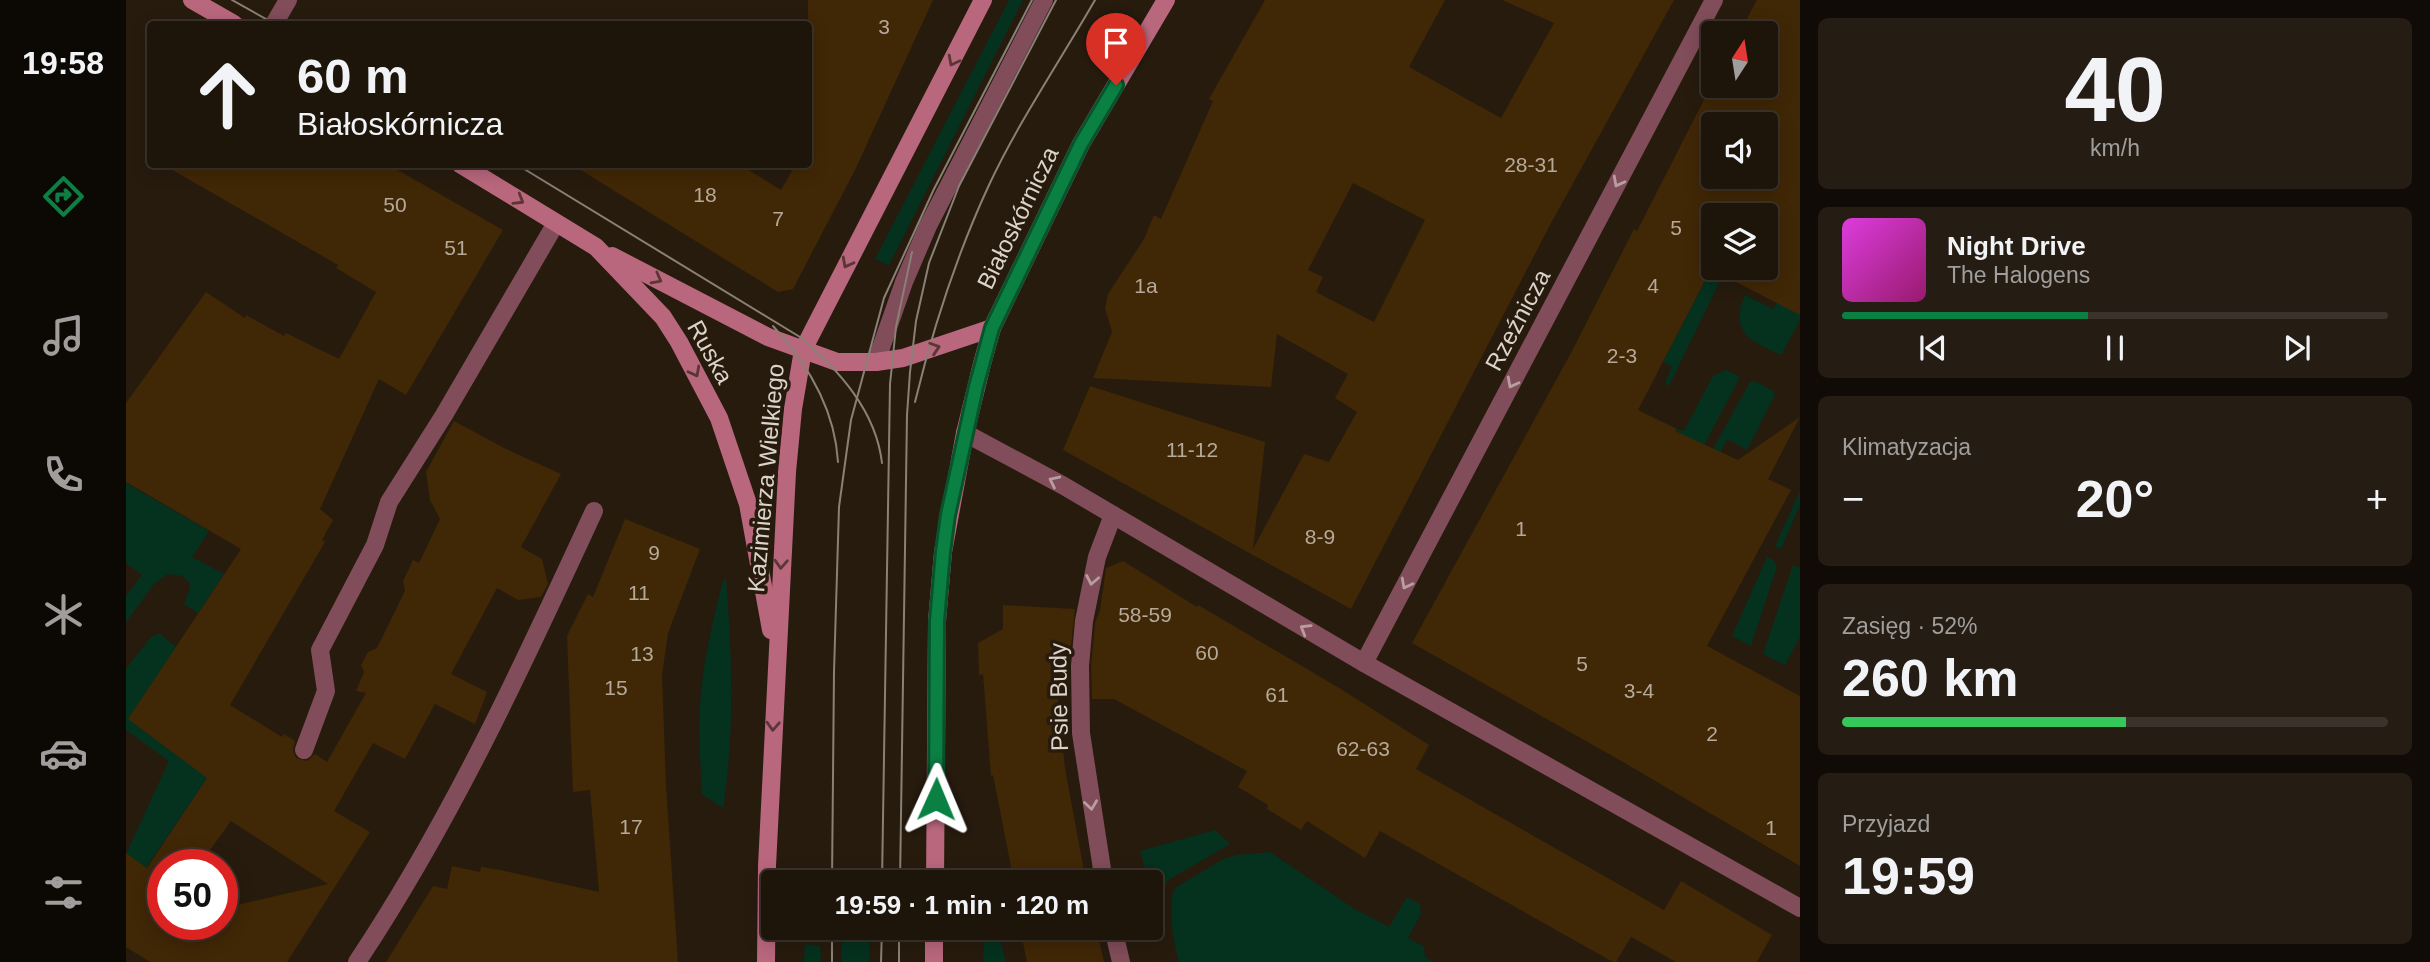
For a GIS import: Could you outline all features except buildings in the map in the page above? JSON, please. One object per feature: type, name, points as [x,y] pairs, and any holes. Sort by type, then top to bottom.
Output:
[{"type":"main road","points":[[192,0],[229,21]]},
{"type":"main road","name":"Kazimierza Wielkiego","points":[[766,962],[767,866],[787,472],[793,409],[803,350],[983,0]]},
{"type":"main road","name":"Białoskórnicza","points":[[965,433],[992,328],[1081,144],[1166,0]]},
{"type":"main road","name":"Ruska","points":[[467,168],[596,247],[663,317],[679,342],[719,418],[748,504],[776,658]]},
{"type":"main road","points":[[596,247],[768,337],[837,362],[876,362],[903,358],[992,328]]},
{"type":"main road","points":[[934,870],[937,621],[948,515],[965,433]]},
{"type":"main road","points":[[934,940],[934,962]]},
{"type":"street","points":[[276,21],[288,0]]},
{"type":"street","points":[[876,362],[904,282],[928,226],[1044,0]]},
{"type":"street","name":"Rzeźnicza","points":[[1364,663],[1714,0]]},
{"type":"street","points":[[304,750],[326,691],[320,650],[375,545],[389,502],[444,415],[556,223]]},
{"type":"street","points":[[965,433],[1113,515],[1364,663],[1800,908]]},
{"type":"street","points":[[357,962],[397,902],[459,789],[527,656],[594,511]]},
{"type":"street","name":"Psie Budy","points":[[1102,870],[1083,747],[1079,711],[1080,677],[1084,621],[1094,570],[1113,515]]},
{"type":"street","points":[[1116,940],[1121,962]]},
{"type":"green space","points":[[1009,0],[1023,0],[889,265],[875,259]]},
{"type":"green space","points":[[1705,280],[1720,281],[1669,386],[1665,383],[1672,366],[1663,362]]},
{"type":"green space","points":[[1745,295],[1773,309],[1778,300],[1800,314],[1800,320],[1781,355],[1752,340],[1741,327],[1741,308]]},
{"type":"green space","points":[[1726,370],[1740,377],[1623,599],[1599,586],[1677,429],[1684,431],[1713,376]]},
{"type":"green space","points":[[1755,381],[1773,391],[1775,395],[1747,450],[1727,439],[1720,453],[1713,449],[1750,382]]},
{"type":"green space","points":[[126,483],[209,531],[192,557],[224,574],[198,613],[184,604],[190,589],[189,582],[182,576],[168,574],[154,584],[126,622],[126,596],[142,575],[126,563]]},
{"type":"green space","points":[[1800,491],[1800,505],[1781,549],[1775,546]]},
{"type":"green space","points":[[1767,557],[1775,561],[1777,566],[1751,646],[1732,636]]},
{"type":"green space","points":[[1793,565],[1800,568],[1800,637],[1785,665],[1763,654]]},
{"type":"green space","points":[[726,578],[731,693],[723,808],[702,794],[700,717],[707,649],[723,580]]},
{"type":"green space","points":[[159,633],[176,647],[207,778],[159,849],[147,849],[146,868],[126,854],[169,761],[126,730],[126,669],[150,638]]},
{"type":"green space","points":[[1215,830],[1230,844],[1170,879],[1163,891],[1163,870],[1146,870],[1140,851]]},
{"type":"green space","points":[[1270,852],[1353,908],[1389,927],[1407,897],[1420,904],[1421,914],[1408,938],[1424,947],[1425,957],[1433,962],[1179,962],[1171,915],[1175,888],[1223,859]]},
{"type":"green space","points":[[842,940],[869,940],[869,962],[842,962]]},
{"type":"green space","points":[[984,940],[1000,940],[1006,962],[983,962]]},
{"type":"green space","points":[[805,944],[820,946],[821,962],[804,962]]},
{"type":"tram line","points":[[232,0],[270,21]]},
{"type":"tram line","points":[[832,870],[839,507],[851,420],[884,298],[934,189],[1032,0]]},
{"type":"tram line","points":[[900,870],[907,415],[916,321],[929,263],[959,186],[1056,0]]},
{"type":"tram line","points":[[915,402],[947,292],[989,185],[1026,114],[1095,0]]},
{"type":"tram line","points":[[523,168],[800,337],[842,378],[864,409],[872,426],[882,463]]},
{"type":"tram line","points":[[882,870],[890,384],[896,327],[912,252]]},
{"type":"tram line","points":[[773,326],[797,356],[817,388],[831,424],[838,462]]},
{"type":"tram line","points":[[832,940],[832,962]]},
{"type":"tram line","points":[[881,962],[882,940]]},
{"type":"tram line","points":[[899,940],[899,962]]},
{"type":"route","points":[[936,799],[937,621],[943,552],[948,515],[976,387],[992,328],[1081,144],[1116,85]]}]
